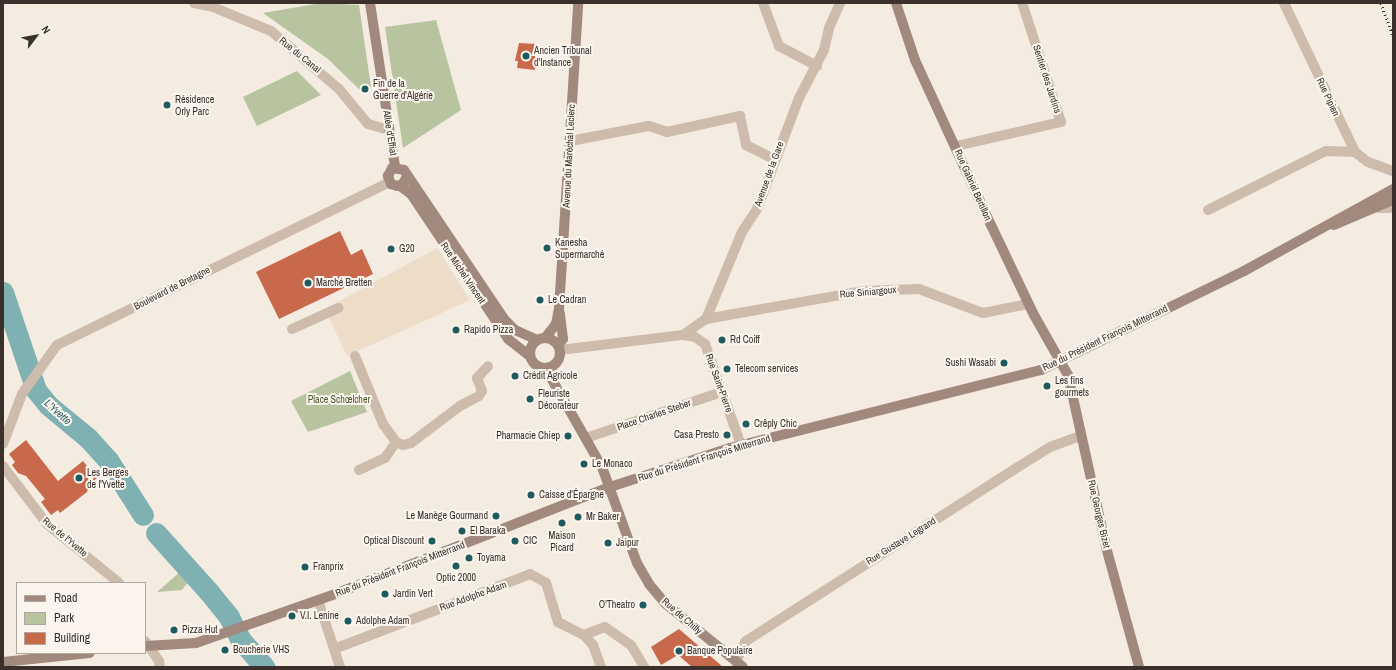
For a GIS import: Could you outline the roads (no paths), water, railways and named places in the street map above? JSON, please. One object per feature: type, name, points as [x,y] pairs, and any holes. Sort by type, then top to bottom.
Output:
[{"type":"main road","name":"Allée d'Effiat","points":[[370,3],[396,167]]},
{"type":"main road","name":"Avenue du Maréchal Leclerc","points":[[559,347],[563,339],[560,309],[578,3]]},
{"type":"main road","name":"Rue Gabriel Bertillon","points":[[896,3],[907,41],[1028,304],[1061,361]]},
{"type":"main road","points":[[396,167],[404,170],[407,176],[400,186],[389,182],[388,173],[396,167]]},
{"type":"main road","name":"Rue Michel Vincent","points":[[407,176],[504,319],[515,330],[541,339]]},
{"type":"main road","name":"Rue Michel Vincent","points":[[400,186],[412,194],[508,339],[530,356]]},
{"type":"main road","name":"Rue du Président François Mitterrand","points":[[146,644],[196,643],[256,620],[318,600],[610,487],[741,445],[990,384],[1061,361],[1323,228],[1374,198],[1393,189]]},
{"type":"main road","points":[[1374,198],[1379,208]]},
{"type":"main road","name":"Rue du Président François Mitterrand","points":[[1323,228],[1379,208],[1393,200]]},
{"type":"main road","name":"Avenue du Maréchal Leclerc","points":[[541,339],[556,324],[560,309]]},
{"type":"main road","points":[[546,369],[559,360],[559,347],[541,339],[531,346],[530,356],[536,366],[546,369],[586,438],[610,487]]},
{"type":"main road","name":"Rue Georges Bizet","points":[[1061,361],[1068,374],[1107,554],[1128,619],[1139,667]]},
{"type":"main road","name":"Rue de Chilly","points":[[610,487],[637,563],[649,584],[666,604],[740,664]]},
{"type":"main road","points":[[3,662],[80,654]]},
{"type":"street","name":"Rue du Canal","points":[[194,3],[213,7],[271,32],[334,84],[368,124],[389,130]]},
{"type":"street","points":[[763,3],[779,46],[817,66]]},
{"type":"street","name":"Avenue de la Gare","points":[[706,319],[742,232],[757,209],[774,159],[798,98],[817,66],[840,3]]},
{"type":"street","name":"Sentier des Jardins","points":[[956,146],[1061,122],[1022,3]]},
{"type":"street","name":"Rue Pipien","points":[[1284,3],[1355,152]]},
{"type":"street","points":[[570,141],[649,126],[667,132],[740,116],[746,145],[774,159]]},
{"type":"street","points":[[1208,210],[1326,151],[1355,152],[1368,162],[1393,171]]},
{"type":"street","name":"Boulevard de Bretagne","points":[[3,444],[25,389],[38,369],[61,342],[389,182]]},
{"type":"street","points":[[1379,208],[1393,208]]},
{"type":"street","name":"Rue Siniargoux","points":[[706,319],[863,291],[919,289],[983,313],[1028,304]]},
{"type":"street","points":[[292,329],[338,308]]},
{"type":"street","points":[[559,347],[683,335],[706,319]]},
{"type":"street","name":"Rue Saint-Pierre","points":[[683,335],[695,337],[704,344],[741,445]]},
{"type":"street","points":[[355,356],[383,424],[396,442]]},
{"type":"street","points":[[396,442],[411,443],[460,406],[476,398],[482,391],[477,378],[488,366]]},
{"type":"street","name":"Place Charles Steber","points":[[586,438],[722,392]]},
{"type":"street","name":"Rue Gustave Legrand","points":[[740,664],[741,645],[752,637],[1037,455],[1081,436]]},
{"type":"street","points":[[359,470],[385,458],[396,442]]},
{"type":"street","name":"Rue de l'Yvette","points":[[3,466],[47,524],[118,582]]},
{"type":"street","name":"Rue Adolphe Adam","points":[[334,649],[530,574],[546,584],[558,622],[584,635],[593,645],[601,667]]},
{"type":"street","points":[[318,600],[340,667]]},
{"type":"street","points":[[584,635],[605,627],[631,645],[644,667]]},
{"type":"street","points":[[146,644],[160,661],[160,667]]},
{"type":"waterway","name":"L'Yvette","points":[[3,292],[36,390],[48,405],[88,438],[108,460],[143,515]]},
{"type":"waterway","name":"L'Yvette","points":[[156,533],[209,592],[229,617],[240,639],[264,667]]},
{"type":"railway","points":[[1381,3],[1393,36]]},
{"type":"place","name":"Ancien Tribunal d'Instance","points":[[526,56]]},
{"type":"place","name":"Fin de la Guerre d'Algérie","points":[[365,89]]},
{"type":"place","name":"Résidence Orly Parc","points":[[167,105]]},
{"type":"place","name":"Kanesha Supermarché","points":[[547,248]]},
{"type":"place","name":"G20","points":[[391,249]]},
{"type":"place","name":"Marché Bretten","points":[[308,283]]},
{"type":"place","name":"Le Cadran","points":[[540,300]]},
{"type":"place","name":"Rapido Pizza","points":[[456,330]]},
{"type":"place","name":"Rd Coiff","points":[[722,340]]},
{"type":"place","name":"Sushi Wasabi","points":[[1004,363]]},
{"type":"place","name":"Telecom services","points":[[727,369]]},
{"type":"place","name":"Crédit Agricole","points":[[515,376]]},
{"type":"place","name":"Les fins gourmets","points":[[1047,386]]},
{"type":"place","name":"Fleuriste Décorateur","points":[[530,399]]},
{"type":"place","name":"Crêply Chic","points":[[746,424]]},
{"type":"place","name":"Casa Presto","points":[[727,435]]},
{"type":"place","name":"Pharmacie Chiep","points":[[568,436]]},
{"type":"place","name":"Le Monaco","points":[[584,464]]},
{"type":"place","name":"Les Berges de l'Yvette","points":[[79,478]]},
{"type":"place","name":"Caisse d'Épargne","points":[[531,495]]},
{"type":"place","name":"Le Manège Gourmand","points":[[496,516]]},
{"type":"place","name":"Mr Baker","points":[[578,517]]},
{"type":"place","name":"Maison Picard","points":[[562,523]]},
{"type":"place","name":"El Baraka","points":[[462,531]]},
{"type":"place","name":"Optical Discount","points":[[432,541]]},
{"type":"place","name":"CIC","points":[[515,541]]},
{"type":"place","name":"Jaipur","points":[[608,543]]},
{"type":"place","name":"Toyama","points":[[469,558]]},
{"type":"place","name":"Optic 2000","points":[[456,566]]},
{"type":"place","name":"Franprix","points":[[305,567]]},
{"type":"place","name":"Jardin Vert","points":[[385,594]]},
{"type":"place","name":"O'Theatro","points":[[643,605]]},
{"type":"place","name":"V.I. Lenine","points":[[292,616]]},
{"type":"place","name":"Adolphe Adam","points":[[348,621]]},
{"type":"place","name":"Pizza Hut","points":[[174,630]]},
{"type":"place","name":"Boucherie VHS","points":[[225,650]]},
{"type":"place","name":"Banque Populaire","points":[[679,651]]},
{"type":"park label","name":"Place Schœlcher","points":[[339,400]]}]
